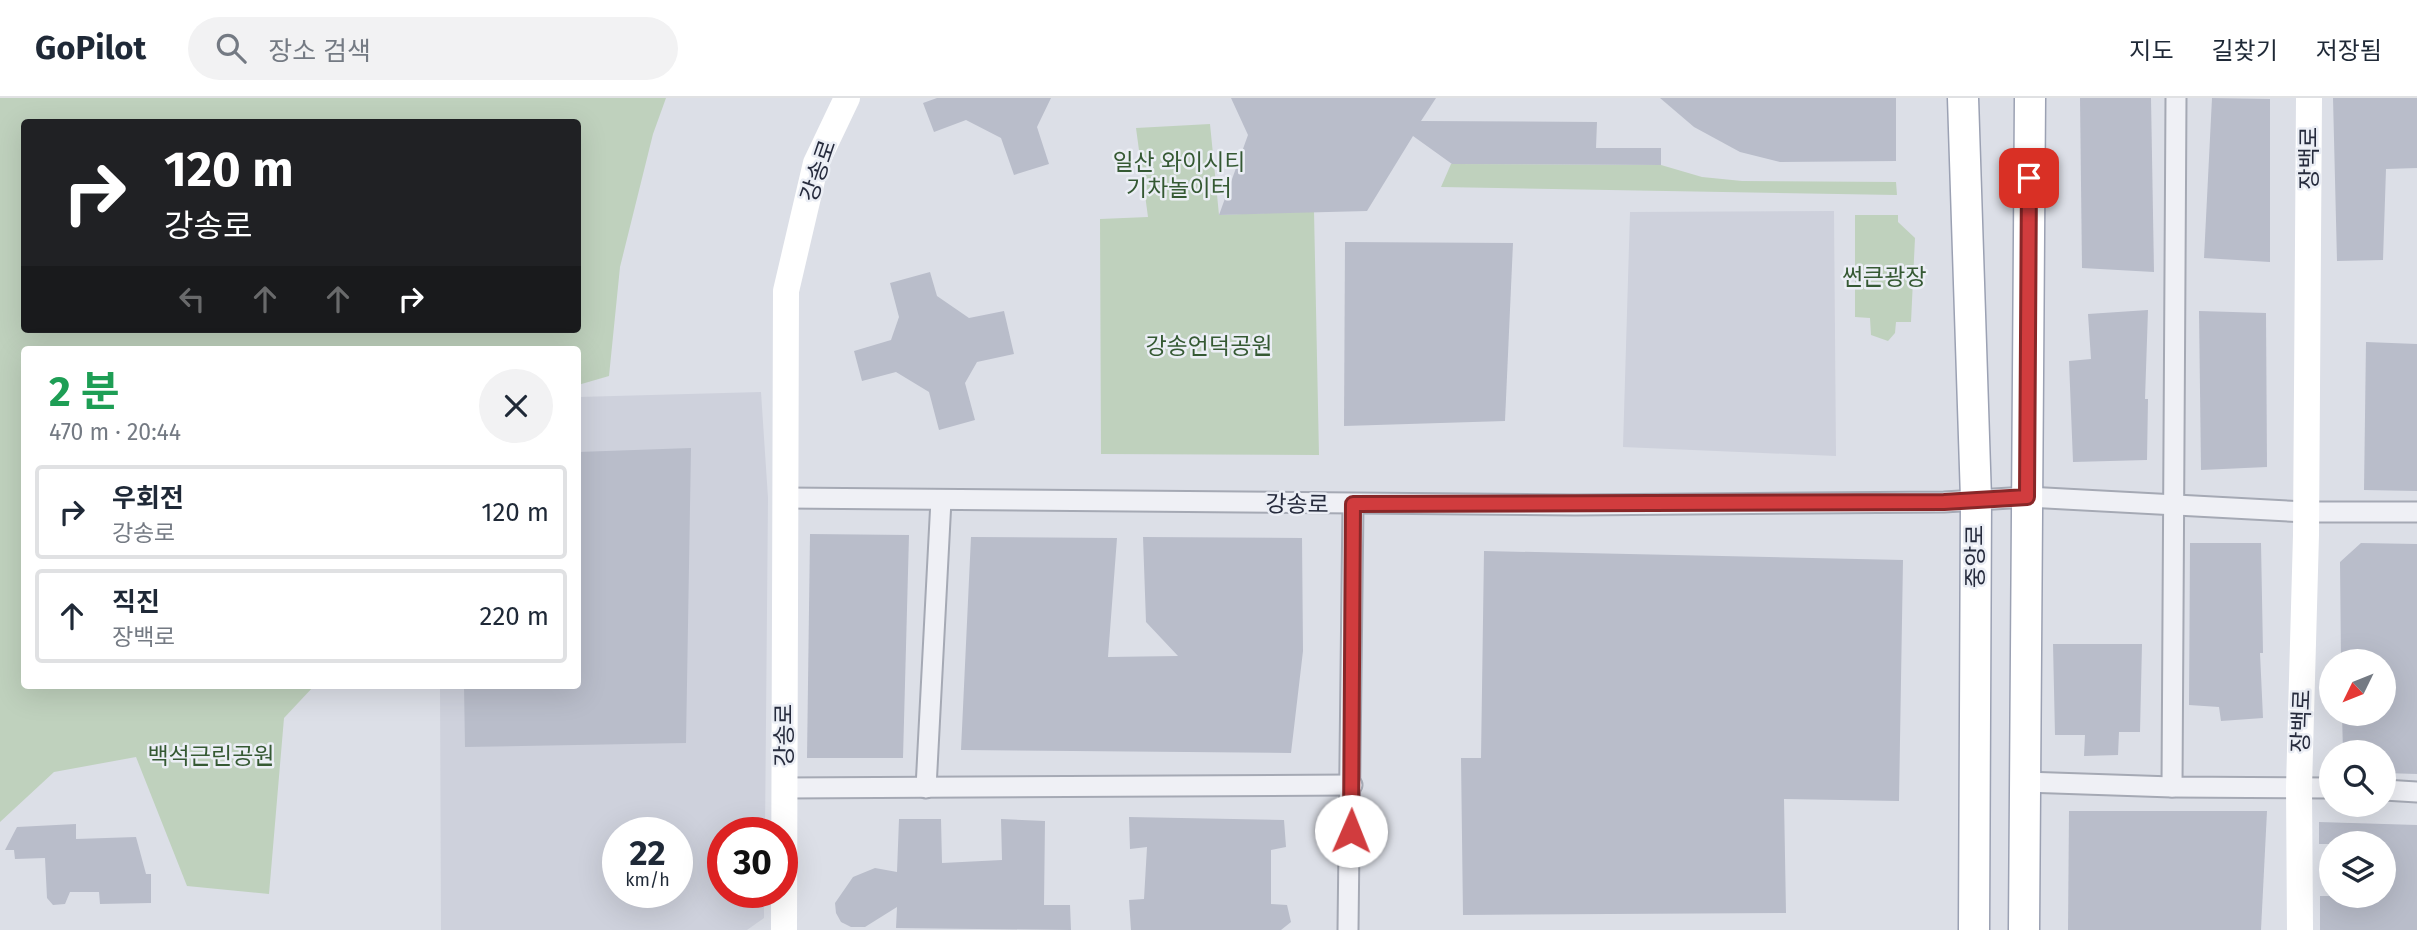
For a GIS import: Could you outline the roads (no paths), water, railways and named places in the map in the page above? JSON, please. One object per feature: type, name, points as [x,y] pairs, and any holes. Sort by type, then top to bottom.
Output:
[{"type":"main road","name":"중앙로","points":[[1964,98],[1976,499],[1974,930]]},
{"type":"main road","points":[[2024,930],[2029,98]]},
{"type":"street","name":"강송로","points":[[784,930],[786,290],[816,163],[847,98]]},
{"type":"street","points":[[2172,787],[2176,98]]},
{"type":"street","name":"장백로","points":[[2300,930],[2299,787],[2306,512],[2309,98]]},
{"type":"street","points":[[1976,499],[2027,497],[2306,512],[2417,512]]},
{"type":"street","name":"강송로","points":[[786,498],[1353,504],[1930,503],[1976,499]]},
{"type":"street","points":[[926,788],[941,500]]},
{"type":"street","points":[[1348,930],[1352,785],[1353,504]]},
{"type":"street","points":[[2025,782],[2172,787],[2319,788]]},
{"type":"street","points":[[784,788],[1352,785]]},
{"type":"street","points":[[2396,791],[2417,792]]},
{"type":"park label","name":"일산 와이시티 기차놀이터","points":[[1179,175]]},
{"type":"park label","name":"썬큰광장","points":[[1884,277]]},
{"type":"park label","name":"강송언덕공원","points":[[1209,346]]},
{"type":"park label","name":"백석근린공원","points":[[211,756]]}]
